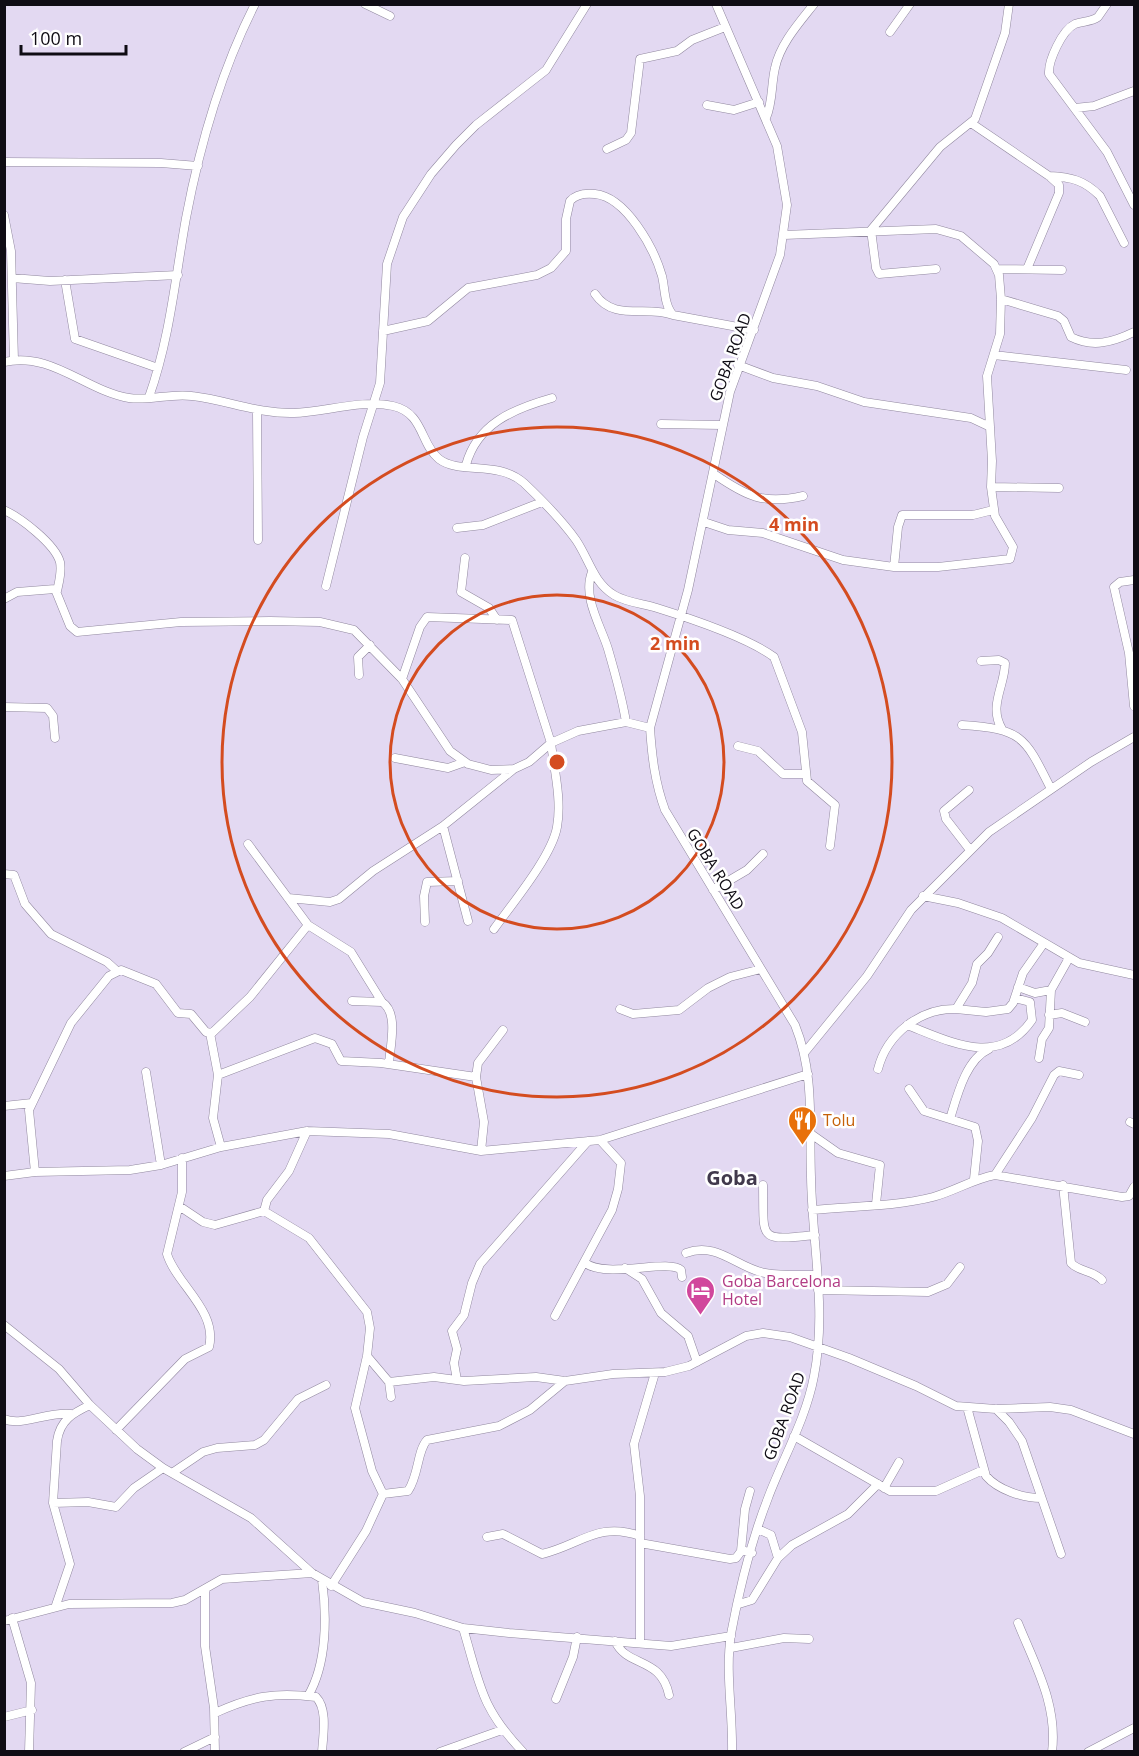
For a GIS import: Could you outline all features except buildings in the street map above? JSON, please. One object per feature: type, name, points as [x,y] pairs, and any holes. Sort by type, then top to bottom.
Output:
[{"type":"street","points":[[148,397],[168,336],[198,166],[221,84],[255,4]]},
{"type":"street","points":[[365,4],[390,16]]},
{"type":"street","points":[[326,586],[363,437],[374,405],[383,361],[387,264],[402,217],[431,174],[456,145],[476,125],[546,70],[588,4]]},
{"type":"street","name":"GOBA ROAD","points":[[716,4],[766,118],[783,170],[787,205],[784,235],[774,275],[754,330],[738,365],[722,425],[704,522],[650,728],[656,783],[665,810],[795,1025],[805,1052],[811,1134],[812,1210],[818,1290],[819,1347],[814,1379],[758,1529],[731,1636],[732,1752]]},
{"type":"street","points":[[766,118],[770,108],[775,65],[795,28],[814,4]]},
{"type":"street","points":[[890,32],[909,4]]},
{"type":"street","points":[[936,269],[879,274],[876,268],[871,230],[940,147],[971,123],[1005,33],[1009,4]]},
{"type":"street","points":[[1107,4],[1093,21],[1070,27],[1049,66],[1050,79],[1075,108],[1107,152],[1134,205]]},
{"type":"street","points":[[607,150],[626,140],[631,133],[640,59],[672,53],[693,40],[725,27]]},
{"type":"street","points":[[1075,108],[1094,106],[1134,91]]},
{"type":"street","points":[[707,105],[734,110],[750,107],[759,102]]},
{"type":"street","points":[[971,123],[1058,183],[1059,193],[1027,269]]},
{"type":"street","points":[[4,162],[161,163],[198,166]]},
{"type":"street","points":[[1049,176],[1080,180],[1094,190],[1100,196],[1124,243]]},
{"type":"street","points":[[383,331],[428,321],[468,288],[537,275],[551,268],[566,251],[566,219],[570,201],[580,194],[592,193],[607,196],[627,211],[658,265],[668,309],[672,315]]},
{"type":"street","points":[[4,215],[9,234],[14,360]]},
{"type":"street","points":[[704,522],[728,530],[769,535],[843,560],[894,567],[938,567],[1010,559],[1012,547],[993,510],[992,461],[988,426],[987,376],[999,334],[1001,299],[997,269],[986,256],[961,236],[950,232],[921,228],[871,230],[846,234],[784,235]]},
{"type":"street","points":[[997,269],[1062,270]]},
{"type":"street","points":[[12,278],[64,280],[178,275]]},
{"type":"street","points":[[64,280],[75,339],[158,368]]},
{"type":"street","points":[[595,294],[599,301],[621,312],[655,310],[754,330]]},
{"type":"street","points":[[1001,299],[1058,316],[1064,321],[1071,337],[1087,343],[1108,342],[1134,332]]},
{"type":"street","points":[[994,355],[1126,370]]},
{"type":"street","points":[[4,362],[14,360],[38,362],[69,372],[130,398],[189,395],[257,412],[304,413],[374,405],[394,406],[409,414],[418,423],[436,456],[455,466],[491,468],[523,482],[556,514],[576,541],[592,572],[615,596],[681,616],[774,657],[802,732],[807,781],[817,792],[835,805],[830,846]]},
{"type":"street","points":[[738,365],[773,378],[817,386],[864,402],[971,418],[988,426]]},
{"type":"street","points":[[466,465],[475,441],[493,424],[516,410],[552,399]]},
{"type":"street","points":[[257,412],[258,540]]},
{"type":"street","points":[[661,424],[722,425]]},
{"type":"street","points":[[714,474],[738,490],[762,500],[786,500],[803,496]]},
{"type":"street","points":[[991,487],[1059,488]]},
{"type":"street","points":[[457,528],[483,525],[542,502]]},
{"type":"street","points":[[4,510],[14,514],[53,549],[61,567],[57,591],[70,626],[77,632],[181,622],[320,622],[354,630],[402,679],[450,751],[465,762],[491,770],[514,769]]},
{"type":"street","points":[[894,567],[898,527],[902,515],[973,515],[993,510]]},
{"type":"street","points":[[465,558],[462,592],[489,608],[497,620]]},
{"type":"street","points":[[592,572],[589,587],[592,604],[608,647],[626,722]]},
{"type":"street","points":[[1134,580],[1120,582],[1114,587],[1129,653],[1134,706]]},
{"type":"street","points":[[4,598],[17,592],[57,591]]},
{"type":"street","points":[[402,679],[420,627],[427,617],[512,620],[514,623],[534,697],[551,743],[558,806],[557,828],[546,853],[494,930]]},
{"type":"street","points":[[358,675],[358,657],[370,645]]},
{"type":"street","points":[[981,661],[999,660],[1005,663],[996,709],[996,718],[1002,729]]},
{"type":"street","points":[[4,707],[47,708],[53,716],[56,738]]},
{"type":"street","points":[[288,898],[335,902],[373,871],[443,826],[514,769],[529,762],[551,743],[578,731],[626,722],[650,728]]},
{"type":"street","points":[[962,725],[1002,729],[1015,735],[1028,746],[1051,789]]},
{"type":"street","points":[[805,1052],[867,976],[923,896],[970,850],[989,832],[1051,789],[1134,737]]},
{"type":"street","points":[[738,746],[758,751],[783,774],[805,774]]},
{"type":"street","points":[[395,758],[448,768],[465,762]]},
{"type":"street","points":[[969,790],[944,811],[946,819],[970,850]]},
{"type":"street","points":[[443,826],[468,921]]},
{"type":"street","points":[[248,844],[308,925],[351,952],[382,1002],[389,1008],[391,1016],[389,1064]]},
{"type":"street","points":[[713,890],[747,870],[763,854]]},
{"type":"street","points":[[4,874],[14,875],[25,904],[51,934],[107,962],[117,972]]},
{"type":"street","points":[[425,922],[424,896],[427,882],[458,881]]},
{"type":"street","points":[[923,896],[958,903],[992,914],[1069,958],[1100,969],[1134,975]]},
{"type":"street","points":[[210,1034],[250,997],[308,925]]},
{"type":"street","points":[[956,1009],[972,983],[977,964],[988,953],[998,937]]},
{"type":"street","points":[[878,1069],[894,1037],[907,1025],[929,1012],[956,1009],[999,1012],[1008,1009],[1015,998],[1023,973],[1044,943]]},
{"type":"street","points":[[1039,1058],[1042,1039],[1049,1028],[1051,990],[1069,958]]},
{"type":"street","points":[[620,1008],[633,1014],[679,1010],[708,988],[730,976],[761,969]]},
{"type":"street","points":[[35,1172],[29,1110],[74,1018],[110,976],[117,972],[125,971],[156,984],[178,1013],[194,1016],[210,1034],[218,1075],[212,1106],[221,1147]]},
{"type":"street","points":[[1018,987],[1035,993],[1051,990]]},
{"type":"street","points":[[907,1025],[965,1046],[991,1048],[1009,1044],[1032,1020],[1030,1002],[1015,998]]},
{"type":"street","points":[[352,1001],[382,1002]]},
{"type":"street","points":[[1049,1015],[1062,1013],[1085,1022]]},
{"type":"street","points":[[481,1151],[484,1122],[476,1077],[478,1063],[503,1030]]},
{"type":"street","points":[[218,1075],[315,1038],[332,1044],[341,1061],[389,1064],[476,1077]]},
{"type":"street","points":[[950,1119],[967,1074],[980,1055],[991,1048]]},
{"type":"street","points":[[994,1175],[1032,1118],[1054,1075],[1059,1071],[1079,1075]]},
{"type":"street","points":[[146,1072],[160,1165]]},
{"type":"street","points":[[4,1176],[35,1172],[112,1172],[160,1165],[221,1147],[307,1131],[377,1133],[481,1151],[600,1140],[808,1074]]},
{"type":"street","points":[[909,1089],[924,1110],[975,1127],[977,1130],[974,1179]]},
{"type":"street","points":[[4,1106],[32,1103]]},
{"type":"street","points":[[264,1210],[267,1200],[289,1171],[307,1131]]},
{"type":"street","points":[[811,1134],[838,1153],[880,1165],[876,1204]]},
{"type":"street","points":[[555,1316],[615,1201],[621,1170],[618,1158],[600,1140]]},
{"type":"street","points":[[457,1380],[454,1363],[457,1349],[452,1331],[464,1315],[472,1283],[480,1264],[588,1141]]},
{"type":"street","points":[[116,1430],[185,1359],[209,1347],[210,1334],[203,1315],[167,1254],[179,1206],[182,1158]]},
{"type":"street","points":[[812,1210],[898,1204],[934,1197],[974,1179],[994,1175],[1063,1185],[1122,1197],[1129,1196],[1134,1187]]},
{"type":"street","points":[[763,1185],[764,1228],[769,1236],[776,1239],[815,1235]]},
{"type":"street","points":[[1063,1185],[1071,1263],[1074,1267],[1096,1274],[1102,1280]]},
{"type":"street","points":[[179,1206],[203,1222],[215,1225],[264,1210]]},
{"type":"street","points":[[264,1210],[273,1218],[309,1238],[362,1304],[370,1321],[367,1356],[356,1400],[356,1414],[372,1471],[383,1494]]},
{"type":"street","points":[[686,1253],[702,1249],[713,1250],[767,1274],[817,1275]]},
{"type":"street","points":[[584,1262],[596,1269],[674,1266],[681,1270],[682,1277]]},
{"type":"street","points":[[818,1290],[928,1292],[947,1284],[960,1267]]},
{"type":"street","points":[[625,1268],[642,1280],[659,1310],[684,1330],[697,1362]]},
{"type":"street","points":[[4,1325],[59,1369],[90,1405],[116,1430],[163,1468],[251,1518],[312,1573],[363,1602],[415,1613],[463,1628],[671,1646],[731,1636]]},
{"type":"street","points":[[389,1382],[417,1377],[478,1382],[536,1377],[565,1381],[613,1374],[655,1373],[676,1370],[697,1362],[755,1334],[790,1337],[819,1347],[916,1386],[940,1400],[967,1407],[996,1409],[1050,1407],[1071,1410],[1134,1434]]},
{"type":"street","points":[[367,1356],[389,1382],[391,1396]]},
{"type":"street","points":[[640,1643],[640,1496],[634,1444],[655,1373]]},
{"type":"street","points":[[383,1494],[408,1491],[420,1464],[422,1448],[428,1440],[499,1426],[530,1410],[565,1381]]},
{"type":"street","points":[[172,1473],[202,1452],[255,1445],[264,1440],[298,1399],[326,1385]]},
{"type":"street","points":[[56,1605],[70,1564],[53,1503],[58,1431],[71,1414],[90,1405]]},
{"type":"street","points":[[967,1407],[983,1470],[992,1483],[1023,1496],[1041,1498]]},
{"type":"street","points":[[996,1409],[1009,1422],[1022,1441],[1037,1477],[1041,1498],[1061,1554]]},
{"type":"street","points":[[4,1419],[17,1422],[56,1413],[71,1414]]},
{"type":"street","points":[[794,1436],[881,1486],[897,1492],[936,1491],[983,1470]]},
{"type":"street","points":[[739,1604],[752,1600],[778,1558],[792,1545],[856,1508],[881,1486],[899,1462]]},
{"type":"street","points":[[53,1503],[88,1502],[116,1507],[134,1488],[163,1468]]},
{"type":"street","points":[[487,1537],[503,1534],[542,1554],[610,1530],[624,1531],[640,1540],[730,1559],[736,1558],[741,1551],[745,1509],[750,1491]]},
{"type":"street","points":[[332,1586],[366,1531],[383,1494]]},
{"type":"street","points":[[758,1529],[771,1535],[778,1558]]},
{"type":"street","points":[[741,1551],[752,1553]]},
{"type":"street","points":[[29,1752],[32,1710],[30,1677],[8,1620],[56,1605],[172,1603],[222,1579],[312,1573]]},
{"type":"street","points":[[308,1696],[317,1679],[320,1663],[325,1602],[322,1580]]},
{"type":"street","points":[[205,1589],[204,1646],[215,1713],[215,1752]]},
{"type":"street","points":[[1018,1623],[1046,1691],[1052,1720],[1052,1752]]},
{"type":"street","points":[[463,1628],[483,1698],[501,1730],[523,1752]]},
{"type":"street","points":[[556,1699],[573,1657],[577,1637]]},
{"type":"street","points":[[731,1648],[784,1638],[809,1639]]},
{"type":"street","points":[[615,1641],[625,1654],[651,1666],[663,1679],[669,1695]]},
{"type":"street","points":[[215,1713],[265,1694],[316,1697],[321,1706],[322,1752]]},
{"type":"street","points":[[4,1717],[32,1710]]},
{"type":"street","points":[[1088,1752],[1134,1728]]},
{"type":"street","points":[[440,1752],[501,1730]]},
{"type":"street","points":[[184,1752],[215,1737]]},
{"type":"place","name":"Tolu","points":[[802,1146]]},
{"type":"place","name":"Goba Barcelona Hotel","points":[[701,1316]]},
{"type":"district","name":"Goba","points":[[732,1178]]}]
